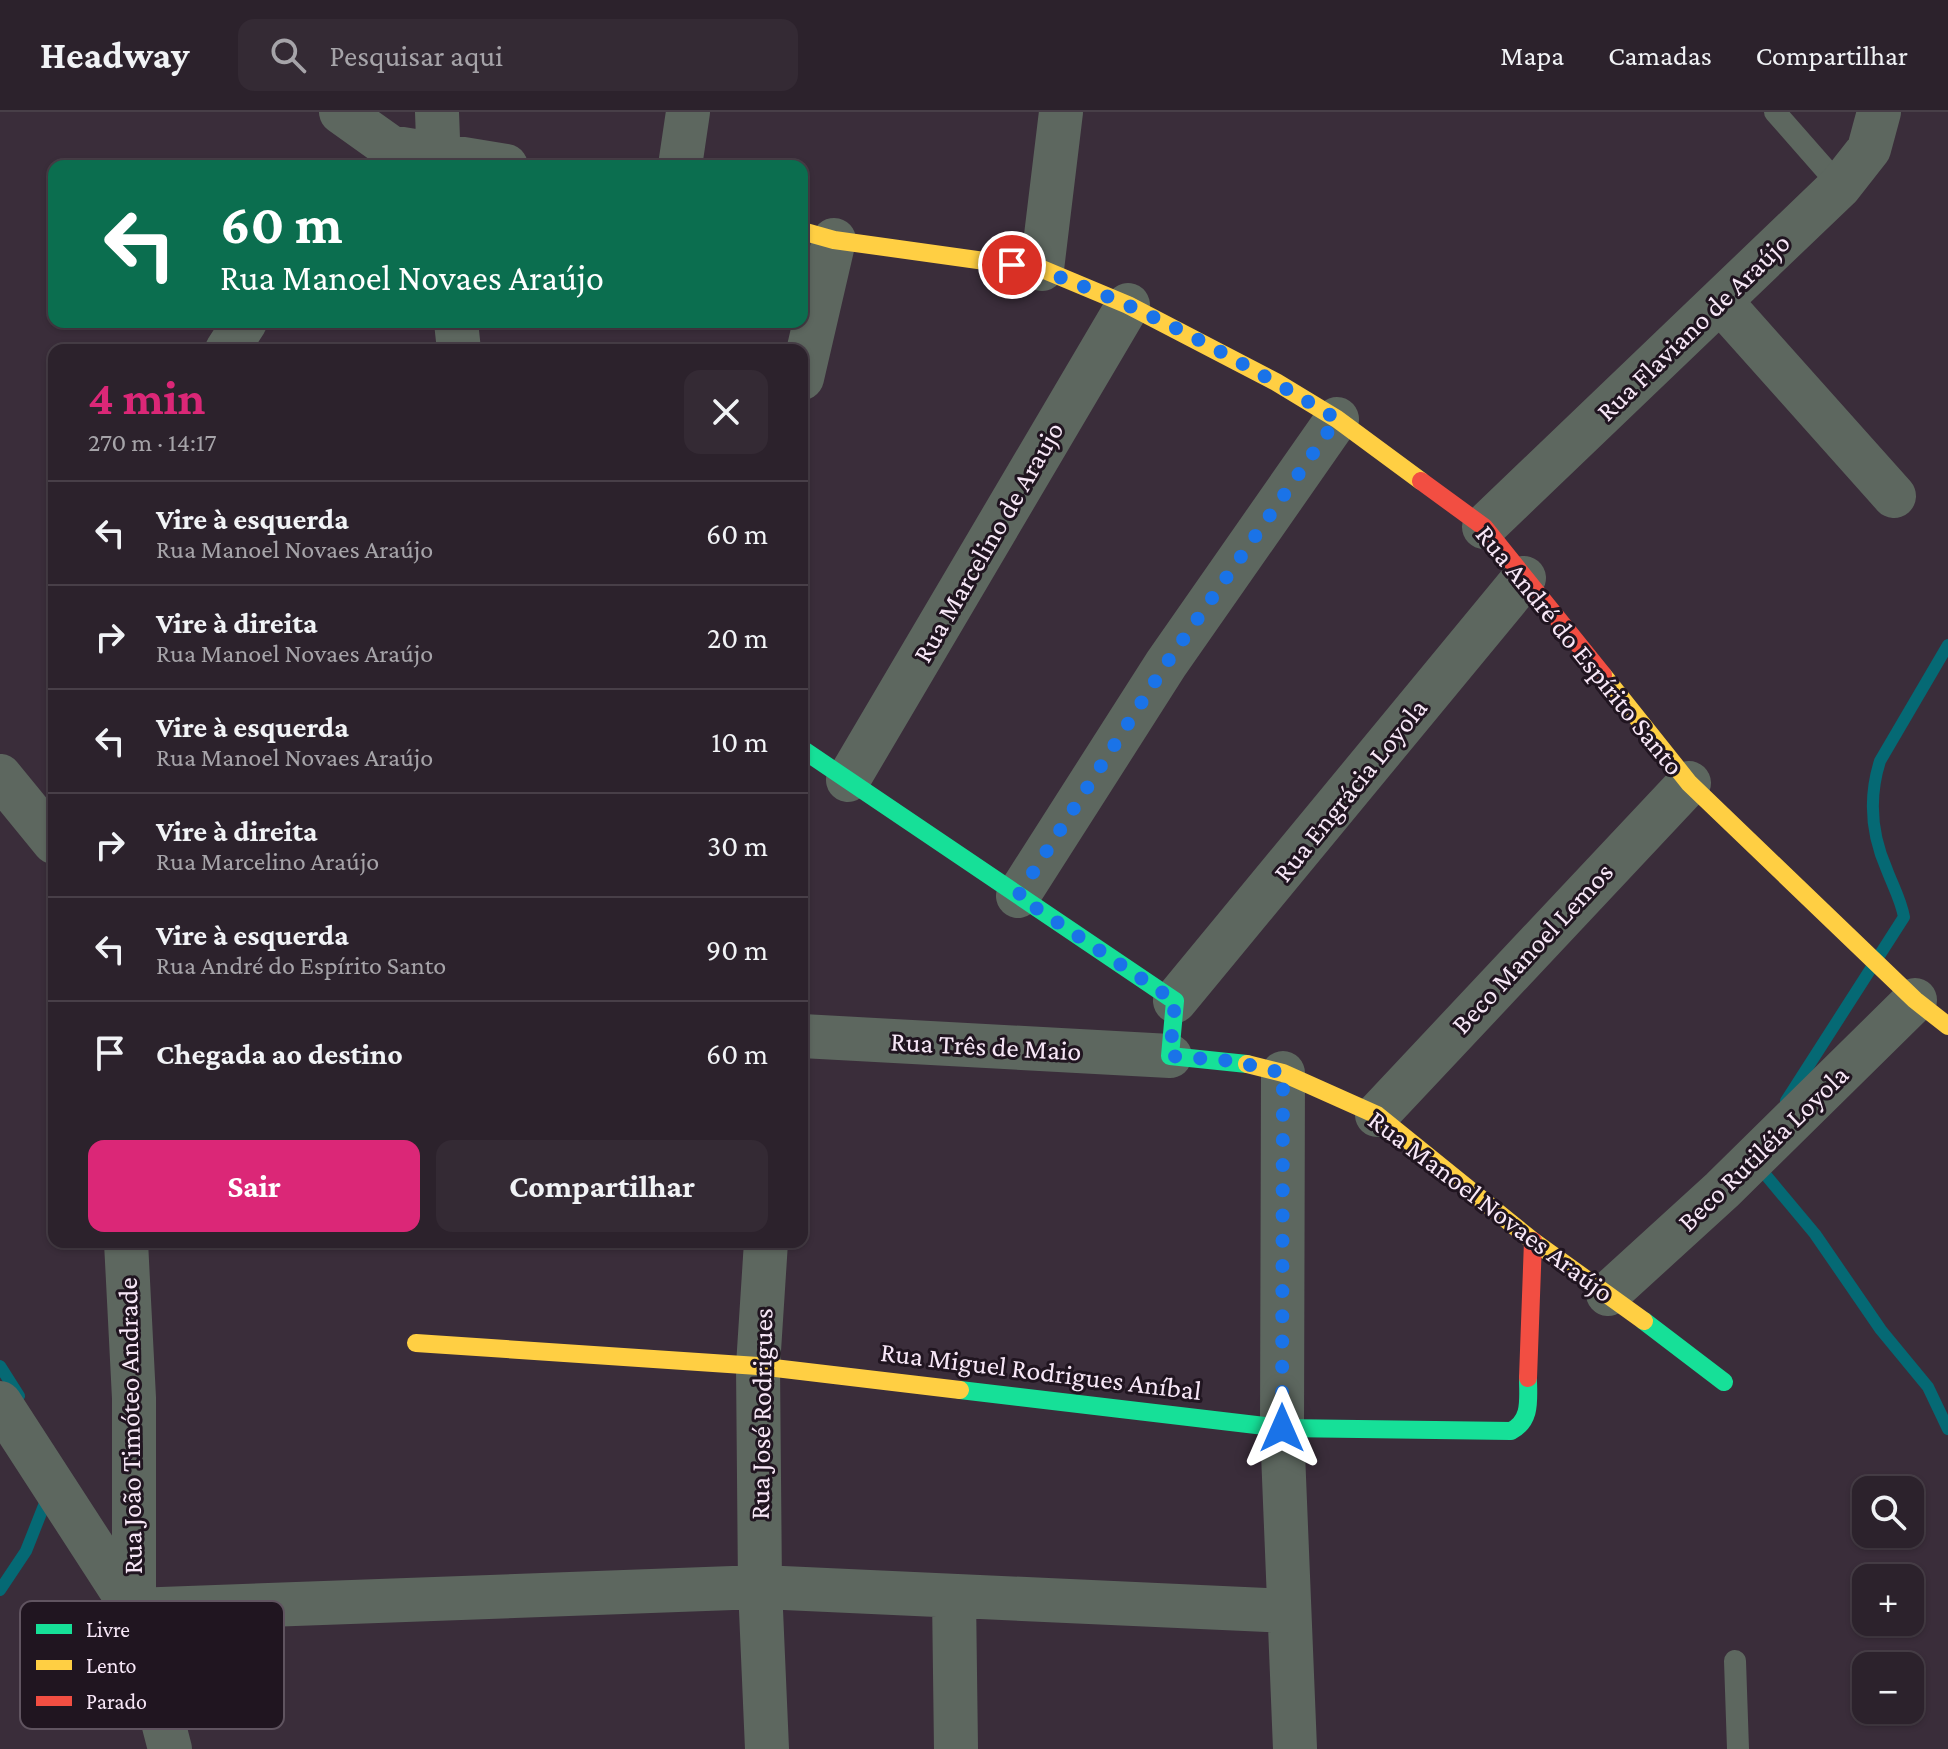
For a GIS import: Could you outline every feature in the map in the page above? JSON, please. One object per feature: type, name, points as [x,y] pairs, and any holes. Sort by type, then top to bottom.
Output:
[{"type":"street","points":[[341,112],[382,156],[438,144],[487,160]]},
{"type":"street","points":[[681,160],[688,112]]},
{"type":"street","points":[[1042,269],[1061,112]]},
{"type":"street","name":"Rua Flaviano de Araújo","points":[[1484,527],[1840,186],[1869,149],[1879,112]]},
{"type":"street","points":[[808,325],[818,236]]},
{"type":"street","name":"Rua André do Espírito Santo","points":[[818,236],[1042,269],[1128,305],[1276,382],[1337,419],[1484,527],[1689,783],[1931,1013]]},
{"type":"street","points":[[1720,301],[1894,496]]},
{"type":"street","name":"Rua Marcelino de Araujo","points":[[848,780],[1128,305]]},
{"type":"street","points":[[1018,896],[1166,664],[1337,419]]},
{"type":"street","name":"Rua Engrácia Loyola","points":[[1175,1001],[1524,578]]},
{"type":"street","points":[[808,753],[1175,1001],[1170,1056]]},
{"type":"street","points":[[0,776],[48,835]]},
{"type":"street","name":"Beco Manoel Lemos","points":[[1377,1115],[1689,783]]},
{"type":"street","name":"Beco Rutiléia Loyola","points":[[1608,1294],[1722,1190],[1931,1013]]},
{"type":"street","name":"Rua Três de Maio","points":[[808,1036],[1170,1056]]},
{"type":"street","name":"Rua Manoel Novaes Araújo","points":[[1170,1056],[1233,1061],[1283,1073],[1377,1115],[1533,1241],[1724,1382]]},
{"type":"street","points":[[1283,1073],[1282,1428],[1295,1749]]},
{"type":"street","name":"Rua Miguel Rodrigues Aníbal","points":[[416,1343],[758,1366],[1282,1428],[1511,1431],[1521,1426],[1527,1417],[1533,1241]]},
{"type":"street","name":"Rua João Timóteo Andrade","points":[[126,1248],[134,1398],[134,1601]]},
{"type":"street","name":"Rua José Rodrigues","points":[[766,1248],[758,1366],[760,1587],[767,1749]]},
{"type":"street","points":[[0,1403],[128,1601]]},
{"type":"street","points":[[284,1604],[760,1587],[1289,1611]]},
{"type":"street","points":[[954,1596],[956,1749]]},
{"type":"street","points":[[165,1729],[170,1749]]},
{"type":"lane","points":[[1775,112],[1840,186]]},
{"type":"lane","points":[[1735,1661],[1738,1749]]},
{"type":"waterway","points":[[1786,1101],[1904,917],[1877,843],[1873,816],[1876,775],[1880,761],[1948,645]]},
{"type":"waterway","points":[[1759,1167],[1815,1234],[1881,1330],[1928,1387],[1948,1429]]},
{"type":"waterway","points":[[0,1366],[19,1396]]},
{"type":"waterway","points":[[0,1590],[26,1551],[47,1498]]},
{"type":"traffic: fast","points":[[808,753],[1175,1001],[1170,1056],[1247,1064]]},
{"type":"traffic: fast","points":[[1644,1321],[1724,1382]]},
{"type":"traffic: fast","points":[[960,1390],[1282,1428],[1511,1431],[1526,1415],[1528,1378]]},
{"type":"traffic: slow","points":[[808,233],[834,240],[1042,269],[1128,305],[1276,382],[1337,419],[1421,481]]},
{"type":"traffic: slow","points":[[1603,675],[1689,783],[1915,1000],[1948,1026]]},
{"type":"traffic: slow","points":[[1247,1064],[1283,1073],[1377,1115],[1533,1241],[1644,1321]]},
{"type":"traffic: slow","points":[[416,1343],[758,1366],[960,1390]]},
{"type":"traffic: jam","points":[[1421,481],[1484,527],[1603,675]]},
{"type":"traffic: jam","points":[[1528,1378],[1533,1241]]},
{"type":"route","points":[[1012,265],[1042,269],[1128,305],[1276,382],[1337,419],[1166,664],[1018,896],[1175,1001],[1170,1056],[1233,1061],[1283,1073],[1282,1428]]}]
